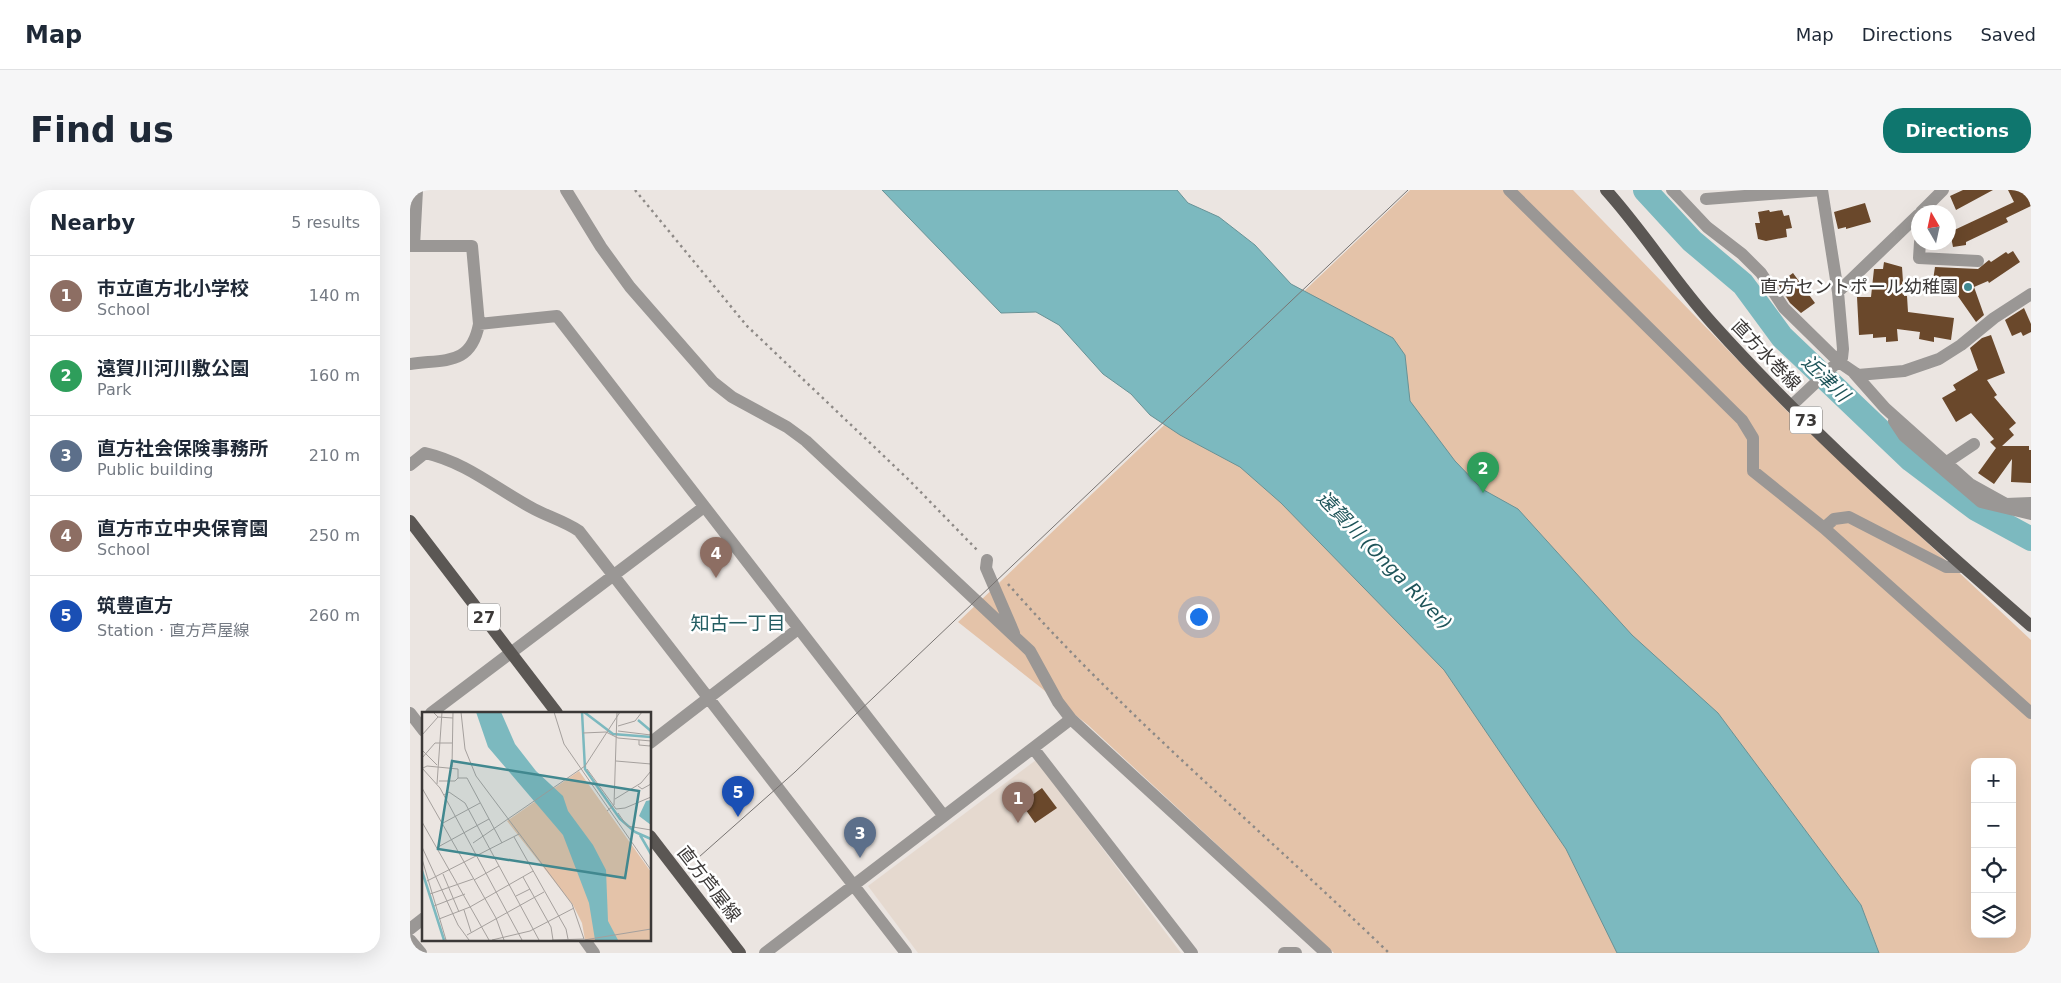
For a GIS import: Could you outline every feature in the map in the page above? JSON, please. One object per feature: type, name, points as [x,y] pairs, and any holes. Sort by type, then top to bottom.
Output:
[{"type":"main road","name":"直方水巻線","points":[[1606,190],[1628,215],[1711,322],[1791,406],[1963,567],[2031,626]]},
{"type":"main road","name":"27","points":[[410,522],[512,652],[556,712]]},
{"type":"main road","name":"直方芦屋線","points":[[651,837],[740,953]]},
{"type":"street","points":[[410,364],[463,355],[473,345],[478,324],[472,246],[412,246],[417,190]]},
{"type":"street","points":[[566,190],[601,247],[630,287],[713,382],[732,398],[787,426],[806,441],[1030,651],[1058,702],[1071,719],[1326,953]]},
{"type":"street","points":[[1509,190],[1644,320],[1742,420],[1753,438],[1753,471],[1824,528],[2031,713]]},
{"type":"street","points":[[1672,190],[1708,227],[1742,254],[1761,273],[1784,308],[1836,365],[1854,373],[1871,376],[1904,371],[1939,359],[1961,345],[1994,318],[2031,294]]},
{"type":"street","points":[[1706,199],[1822,190],[1838,292],[1843,349],[1842,358],[1791,406]]},
{"type":"street","points":[[1933,195],[1943,190]]},
{"type":"street","points":[[1838,292],[1911,223]]},
{"type":"street","points":[[1897,236],[1911,236]]},
{"type":"street","points":[[1920,250],[1919,258],[1978,261]]},
{"type":"street","points":[[478,324],[557,316],[704,508],[944,815]]},
{"type":"street","points":[[1854,373],[1885,408],[1904,436],[1981,502],[2031,514]]},
{"type":"street","points":[[1885,408],[1970,484],[2006,504],[2031,502]]},
{"type":"street","points":[[1947,462],[1974,444]]},
{"type":"street","points":[[410,464],[425,453],[439,456],[480,474],[534,510],[566,522],[579,531],[710,697],[906,953]]},
{"type":"street","points":[[433,712],[704,508]]},
{"type":"street","points":[[1824,528],[1834,519],[1849,517],[1946,567],[1963,567]]},
{"type":"street","points":[[987,560],[986,568],[1016,637]]},
{"type":"street","points":[[651,742],[798,629]]},
{"type":"street","points":[[410,713],[422,724]]},
{"type":"street","points":[[765,953],[1071,719]]},
{"type":"street","points":[[1033,748],[1192,953]]},
{"type":"street","points":[[410,929],[422,920]]},
{"type":"street","points":[[410,940],[421,953]]},
{"type":"street","points":[[585,940],[594,953]]},
{"type":"street","points":[[1284,953],[1296,953]]},
{"type":"shaded area","points":[[1410,190],[1573,190],[1788,412],[2031,640],[2031,953],[1334,953],[1088,725],[958,622]]},
{"type":"shaded area","points":[[1036,760],[1181,953],[918,953],[868,886]]},
{"type":"water","name":"遠賀川 (Onga River)","points":[[882,190],[1177,190],[1188,203],[1219,217],[1255,245],[1291,284],[1393,338],[1405,355],[1410,401],[1455,461],[1482,489],[1518,509],[1632,635],[1718,713],[1861,905],[1879,953],[1617,953],[1566,849],[1444,670],[1281,503],[1240,467],[1180,435],[1150,415],[1131,394],[1103,374],[1059,325],[1036,312],[1001,313]]},
{"type":"building","points":[[1963,190],[1993,190],[1956,210],[1956,205],[1954,205],[1950,196]]},
{"type":"building","points":[[2008,190],[2031,190],[2031,206],[2006,218],[2008,222],[1966,242],[1966,245],[1956,247],[1956,229],[2014,202]]},
{"type":"building","points":[[1865,203],[1871,222],[1846,229],[1846,227],[1838,229],[1834,212]]},
{"type":"building","points":[[1769,210],[1770,212],[1782,210],[1784,216],[1789,215],[1792,228],[1786,229],[1787,237],[1766,241],[1758,239],[1755,223],[1760,223],[1758,212]]},
{"type":"building","points":[[2013,251],[2020,262],[1989,283],[1988,281],[1974,287],[1984,315],[1976,322],[1948,282],[1933,280],[1935,267],[1978,269],[1989,260],[1991,262],[2006,252],[2008,254]]},
{"type":"building","points":[[1884,262],[1902,267],[1904,296],[1907,296],[1908,312],[1954,318],[1951,340],[1934,337],[1934,342],[1919,339],[1920,332],[1897,329],[1898,341],[1886,342],[1886,337],[1873,338],[1873,334],[1859,335],[1857,297],[1871,297],[1874,269],[1883,269]]},
{"type":"building","points":[[1793,273],[1815,303],[1801,313],[1790,303],[1778,284]]},
{"type":"building","points":[[2024,308],[2031,324],[2031,332],[2023,336],[2021,332],[2012,336],[2005,320]]},
{"type":"building","points":[[1991,335],[2005,373],[1987,380],[1997,395],[1994,397],[2016,423],[2009,429],[2014,435],[2002,446],[2029,446],[2029,450],[2031,450],[2031,483],[2011,482],[2012,459],[1994,484],[1978,473],[1996,448],[1990,442],[1994,439],[1971,413],[1956,422],[1942,398],[1956,390],[1953,385],[1978,370],[1970,348],[1982,338]]},
{"type":"building","points":[[1042,788],[1057,808],[1035,823],[1021,803]]},
{"type":"waterway","name":"近津川","points":[[1645,190],[1692,241],[1743,284],[1782,337],[1911,460],[1976,509],[2031,539]]},
{"type":"tram line","points":[[699,857],[795,772],[1408,190]]},
{"type":"place","name":"直方セントポール幼稚園","points":[[1968,287]]},
{"type":"place","name":"遠賀川河川敷公園","points":[[1483,493]]},
{"type":"place","name":"直方市立中央保育園","points":[[716,578]]},
{"type":"place","name":"筑豊直方","points":[[738,817]]},
{"type":"place","name":"市立直方北小学校","points":[[1018,823]]},
{"type":"place","name":"直方社会保険事務所","points":[[860,858]]},
{"type":"district","name":"知古一丁目","points":[[738,623]]}]
